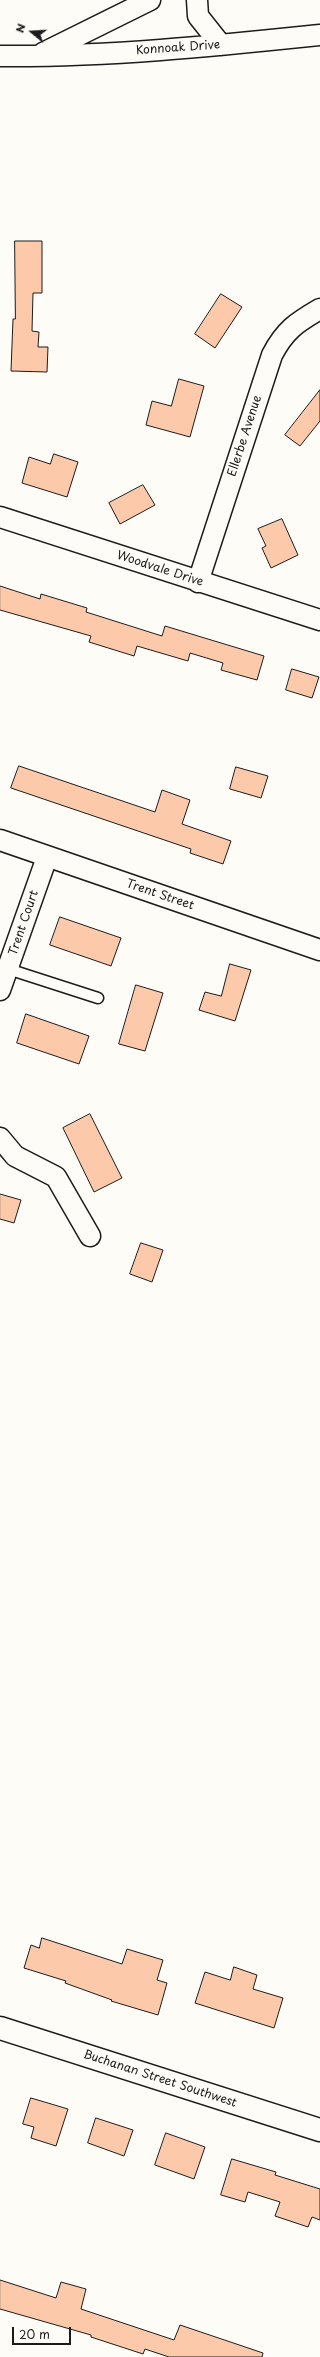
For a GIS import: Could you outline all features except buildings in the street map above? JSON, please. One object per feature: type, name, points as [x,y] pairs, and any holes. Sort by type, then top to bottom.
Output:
[{"type":"street","points":[[36,57],[150,0]]},
{"type":"street","points":[[198,0],[198,16],[220,45]]},
{"type":"street","name":"Konnoak Drive","points":[[0,56],[36,57],[220,45],[320,35]]},
{"type":"street","name":"Ellerbe Avenue","points":[[198,582],[272,355],[286,332],[299,321],[320,309]]},
{"type":"street","name":"Woodvale Drive","points":[[0,517],[198,582],[320,620]]},
{"type":"street","name":"Trent Street","points":[[0,840],[320,950]]},
{"type":"street","name":"Trent Court","points":[[0,990],[47,857]]},
{"type":"street","points":[[0,1138],[15,1156],[56,1177],[90,1236]]},
{"type":"street","name":"Buchanan Street Southwest","points":[[0,2028],[320,2130]]},
{"type":"lane","points":[[8,969],[98,998]]}]
